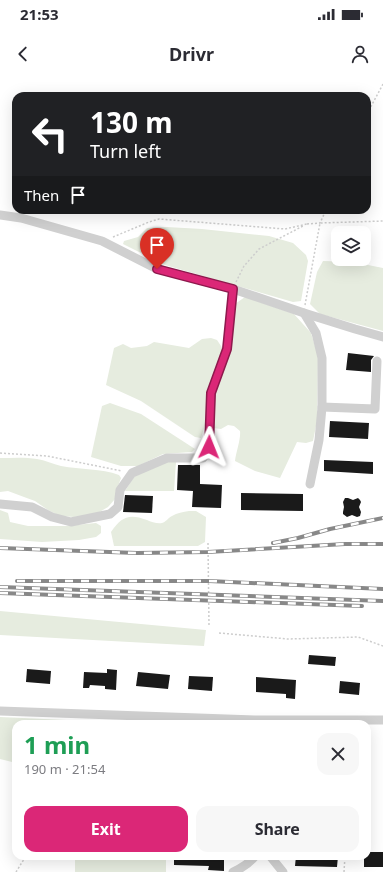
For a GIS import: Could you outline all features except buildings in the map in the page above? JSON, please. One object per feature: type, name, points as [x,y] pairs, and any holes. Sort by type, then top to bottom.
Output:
[{"type":"street","points":[[0,215],[21,218],[102,241],[157,269],[233,289],[304,313],[383,337]]},
{"type":"street","points":[[0,504],[32,507],[52,517],[71,522],[110,514],[118,507],[120,490],[132,473],[167,458],[203,458],[209,447],[211,393],[227,349],[233,289]]},
{"type":"street","points":[[304,313],[316,334],[322,358],[322,407],[319,440],[310,484]]},
{"type":"street","points":[[322,407],[376,409],[377,361]]},
{"type":"street","points":[[0,711],[209,720]]},
{"type":"street","points":[[371,720],[383,720]]},
{"type":"street","points":[[233,872],[243,868],[252,860]]},
{"type":"street","points":[[273,860],[283,872]]},
{"type":"path","points":[[371,106],[383,84]]},
{"type":"path","points":[[304,313],[320,223],[324,214]]},
{"type":"path","points":[[102,241],[159,219],[285,229],[307,224],[383,221]]},
{"type":"path","points":[[233,289],[244,266],[259,249],[307,224]]},
{"type":"path","points":[[0,452],[47,456],[132,473]]},
{"type":"path","points":[[208,543],[209,625]]},
{"type":"path","points":[[219,633],[288,639],[358,637],[383,646]]},
{"type":"path","points":[[16,872],[24,860]]},
{"type":"path","points":[[344,872],[346,860]]},
{"type":"shaded area","points":[[167,227],[269,236],[293,243],[306,255],[308,261],[301,301],[293,302],[165,265],[123,244],[124,241],[138,237],[147,228]]},
{"type":"shaded area","points":[[323,261],[331,261],[331,266],[371,266],[383,268],[383,331],[320,314],[310,304],[317,272]]},
{"type":"shaded area","points":[[245,297],[294,314],[311,333],[318,356],[317,421],[313,441],[306,443],[297,442],[280,478],[255,471],[235,461],[240,431],[234,426],[228,425],[221,429],[213,428],[213,396],[235,304]]},
{"type":"shaded area","points":[[211,338],[217,340],[223,349],[207,390],[206,422],[201,438],[195,437],[141,401],[106,385],[114,348],[123,344],[131,348],[147,346],[154,342],[189,348],[202,339]]},
{"type":"shaded area","points":[[110,403],[141,414],[195,449],[192,452],[163,454],[138,466],[121,466],[91,457],[102,406]]},
{"type":"shaded area","points":[[0,458],[37,459],[61,466],[112,473],[119,475],[121,478],[115,499],[108,507],[96,514],[74,517],[60,516],[35,501],[8,491],[0,492]]},
{"type":"shaded area","points":[[168,461],[176,462],[174,491],[125,491],[136,474]]},
{"type":"shaded area","points":[[0,510],[8,513],[10,522],[28,526],[66,526],[96,523],[101,526],[101,533],[96,537],[79,540],[42,542],[0,539]]},
{"type":"shaded area","points":[[196,511],[206,517],[205,542],[198,546],[114,546],[111,532],[118,523],[126,518],[135,517],[154,523],[160,523],[165,522],[176,514]]},
{"type":"shaded area","points":[[0,611],[206,630],[204,646],[0,635]]},
{"type":"shaded area","points":[[0,717],[67,720],[12,720],[12,762],[0,759]]},
{"type":"shaded area","points":[[75,860],[166,860],[166,872],[75,872]]},
{"type":"railway","points":[[273,543],[383,518]]},
{"type":"railway","points":[[0,548],[137,553],[208,552],[345,544],[383,544]]},
{"type":"railway","points":[[17,581],[209,581],[383,589]]},
{"type":"railway","points":[[0,587],[383,601]]},
{"type":"railway","points":[[0,593],[362,606]]},
{"type":"route","points":[[157,269],[233,289],[227,349],[211,393],[209,447]]}]
